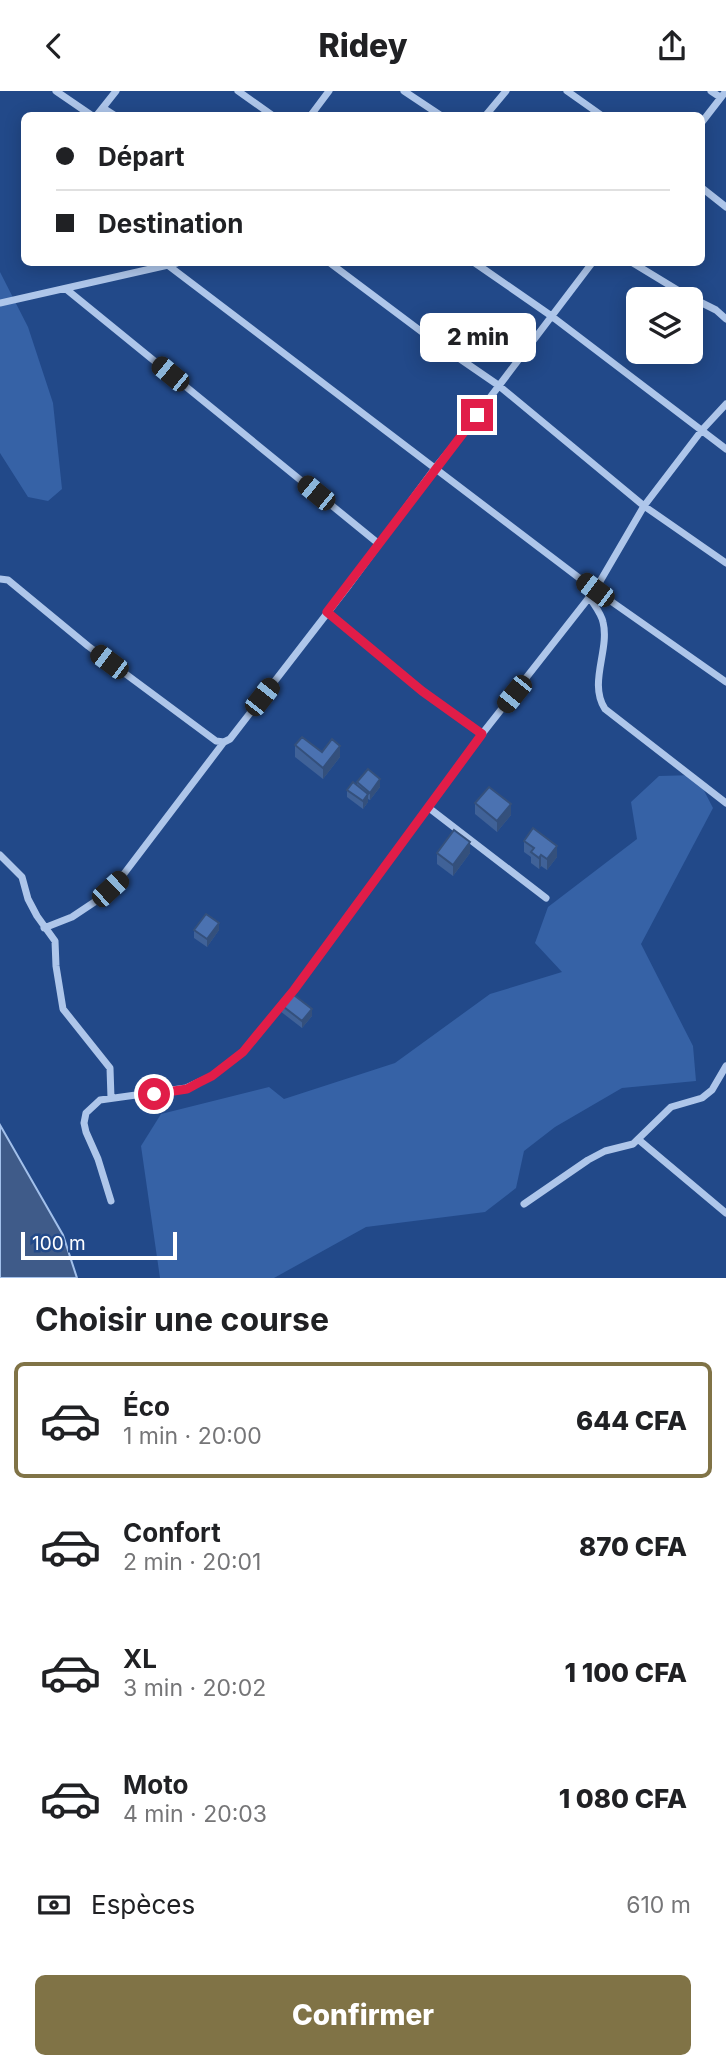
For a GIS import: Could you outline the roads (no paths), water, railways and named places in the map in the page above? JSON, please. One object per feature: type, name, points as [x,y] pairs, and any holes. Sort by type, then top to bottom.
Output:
[{"type":"street","points":[[56,91],[87,112]]},
{"type":"street","points":[[100,112],[116,91]]},
{"type":"street","points":[[238,91],[268,112]]},
{"type":"street","points":[[313,112],[328,91]]},
{"type":"street","points":[[404,91],[436,112]]},
{"type":"street","points":[[488,112],[506,91]]},
{"type":"street","points":[[567,91],[597,112]]},
{"type":"street","points":[[705,118],[723,94],[711,91]]},
{"type":"street","points":[[103,108],[109,112]]},
{"type":"street","points":[[705,190],[726,207]]},
{"type":"street","points":[[0,303],[155,266]]},
{"type":"street","points":[[171,266],[435,468],[592,594],[726,682]]},
{"type":"street","points":[[334,266],[498,385],[644,506],[726,563]]},
{"type":"street","points":[[479,266],[550,315],[726,449]]},
{"type":"street","points":[[44,928],[72,917],[99,899],[120,879],[224,742],[230,739],[590,266]]},
{"type":"street","points":[[638,266],[716,310],[726,319]]},
{"type":"street","points":[[66,289],[379,544]]},
{"type":"street","points":[[111,1201],[84,1123],[91,1106],[100,1100],[111,1098],[187,1089],[212,1076],[243,1052],[294,990],[482,734],[592,594],[644,506],[702,430],[726,404]]},
{"type":"street","points":[[0,579],[8,580],[88,646],[216,741],[224,742]]},
{"type":"street","points":[[592,594],[603,621],[604,635],[599,700],[605,709],[726,803]]},
{"type":"street","points":[[327,612],[422,691],[482,734]]},
{"type":"street","points":[[429,808],[546,898]]},
{"type":"street","points":[[0,855],[22,877],[28,899],[44,928],[51,933],[57,948],[56,966],[63,1009],[110,1068],[111,1098]]},
{"type":"street","points":[[524,1205],[588,1160],[605,1151],[639,1140],[671,1107],[702,1098],[723,1081],[726,1066]]},
{"type":"street","points":[[639,1140],[726,1213]]}]
